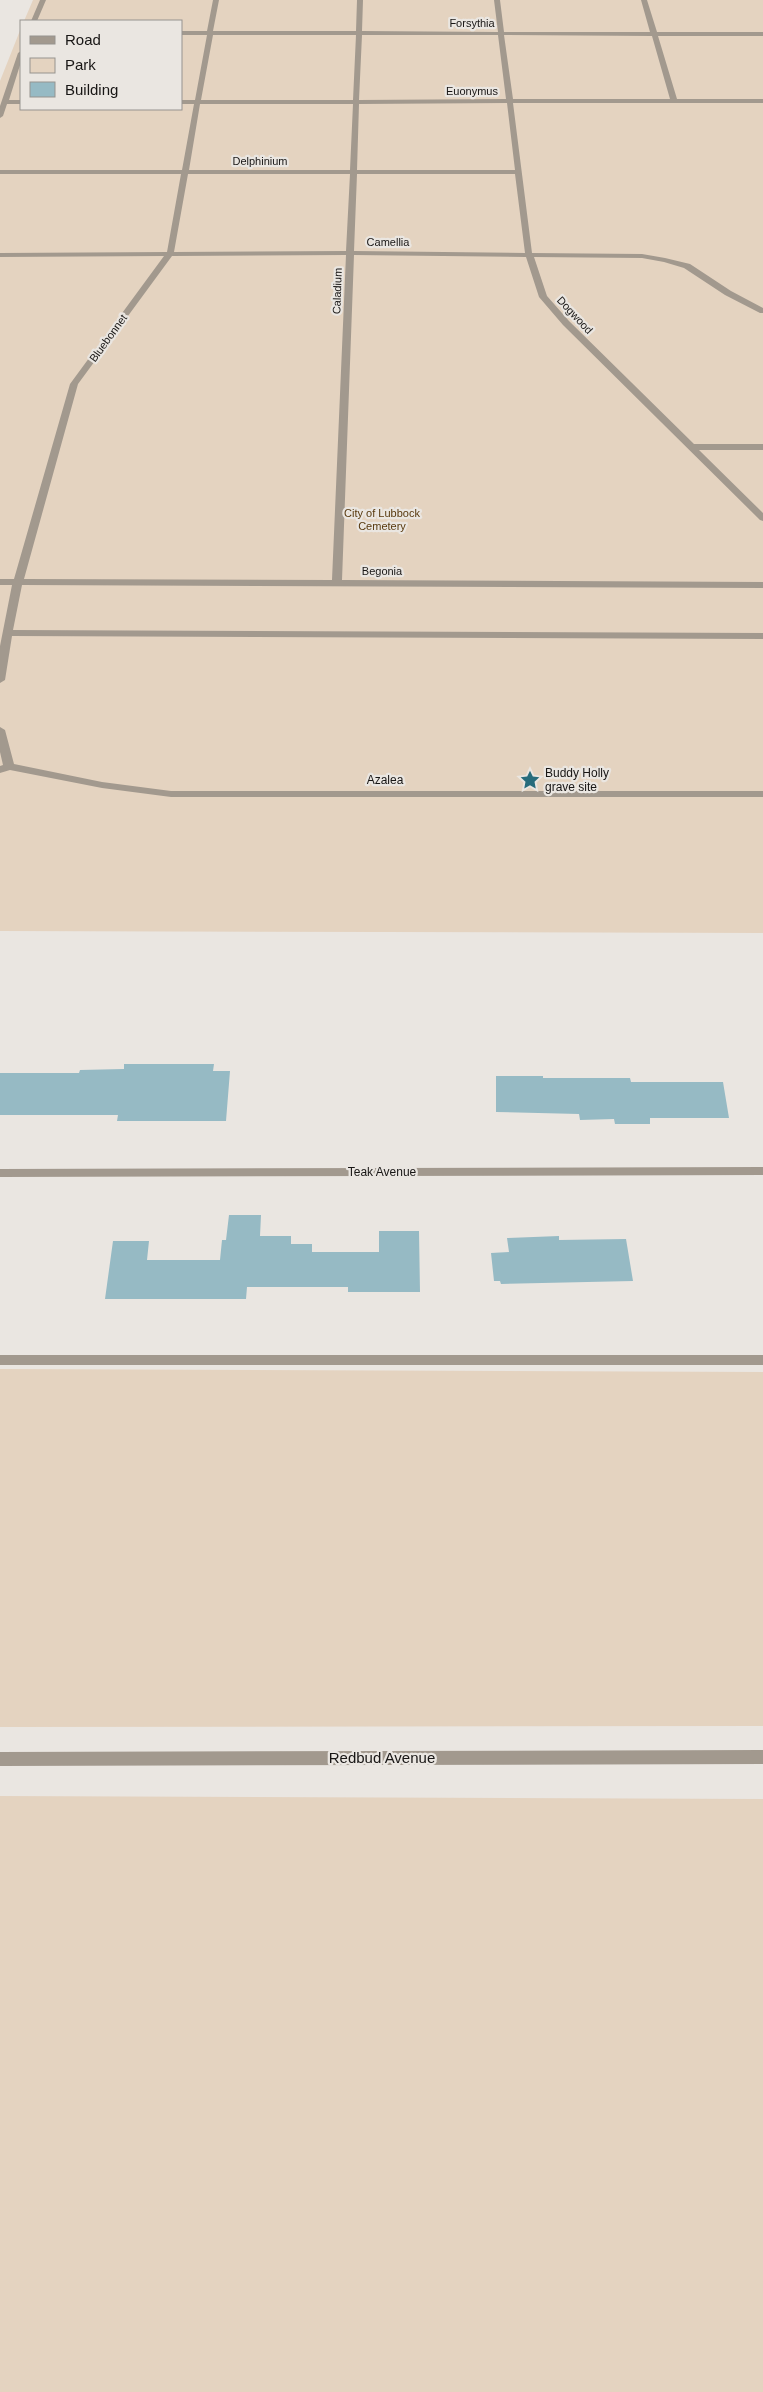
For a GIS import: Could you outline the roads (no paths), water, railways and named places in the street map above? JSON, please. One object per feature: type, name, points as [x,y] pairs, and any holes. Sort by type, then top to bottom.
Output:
[{"type":"street","points":[[34,20],[43,0]]},
{"type":"street","name":"Bluebonnet","points":[[0,680],[7,633],[18,582],[74,384],[170,254],[216,0]]},
{"type":"street","name":"Caladium","points":[[337,583],[360,0]]},
{"type":"street","name":"Dogwood","points":[[497,0],[529,255],[543,297],[566,323],[763,518]]},
{"type":"street","points":[[644,0],[674,101]]},
{"type":"street","points":[[0,116],[20,57]]},
{"type":"street","name":"Euonymus","points":[[182,102],[763,101]]},
{"type":"street","points":[[5,102],[20,102]]},
{"type":"street","name":"Delphinium","points":[[0,172],[519,172]]},
{"type":"street","name":"Camellia","points":[[0,255],[350,253],[615,255],[666,260],[687,266],[728,293],[763,311]]},
{"type":"street","points":[[692,448],[763,447]]},
{"type":"street","name":"Begonia","points":[[0,582],[763,585]]},
{"type":"street","points":[[7,633],[763,636]]},
{"type":"street","points":[[0,730],[4,768]]},
{"type":"street","name":"Azalea","points":[[4,768],[102,786],[171,794],[763,794]]},
{"type":"street","name":"Teak Avenue","points":[[0,1173],[763,1171]]},
{"type":"street","points":[[0,1360],[763,1360]]},
{"type":"street","name":"Redbud Avenue","points":[[0,1759],[763,1757]]},
{"type":"lane","name":"Forsythia","points":[[182,33],[763,34]]},
{"type":"place","name":"Buddy Holly grave site","points":[[530,780]]},
{"type":"park label","name":"City of Lubbock Cemetery","points":[[382,519]]}]
